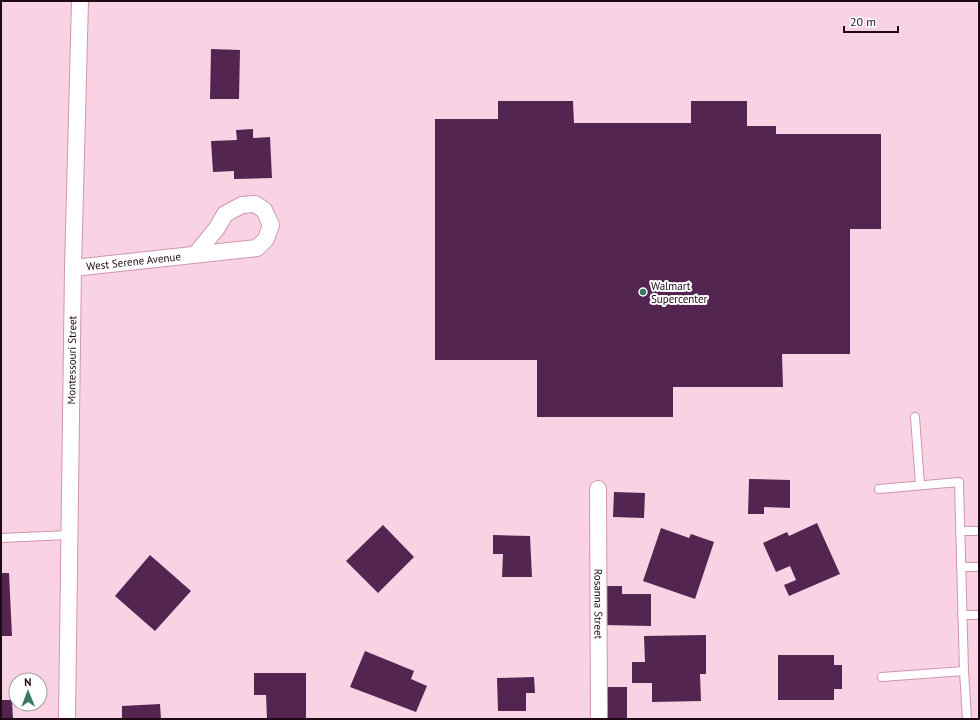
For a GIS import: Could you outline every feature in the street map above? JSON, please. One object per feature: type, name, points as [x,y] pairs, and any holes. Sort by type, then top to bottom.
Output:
[{"type":"street","name":"Montessouri Street","points":[[67,719],[73,268],[80,1]]},
{"type":"street","name":"West Serene Avenue","points":[[73,268],[195,255]]},
{"type":"street","name":"Rosanna Street","points":[[598,489],[599,719]]},
{"type":"lane","points":[[915,417],[920,486]]},
{"type":"lane","points":[[879,489],[959,482],[962,615],[967,719]]},
{"type":"lane","points":[[960,531],[979,531]]},
{"type":"lane","points":[[1,538],[69,535]]},
{"type":"lane","points":[[961,567],[979,567]]},
{"type":"lane","points":[[962,615],[979,615]]},
{"type":"lane","points":[[882,677],[964,671]]},
{"type":"building","points":[[211,49],[240,50],[239,99],[210,99]]},
{"type":"building","name":"Walmart Supercenter","points":[[498,101],[573,101],[574,123],[691,123],[691,101],[747,101],[747,126],[776,126],[776,134],[881,134],[881,229],[850,229],[850,354],[782,354],[783,387],[673,387],[673,417],[537,417],[537,360],[435,360],[435,119],[498,119]]},
{"type":"building","points":[[253,129],[253,138],[270,137],[272,178],[234,179],[234,171],[213,172],[211,141],[237,140],[236,130]]},
{"type":"building","points":[[749,479],[790,480],[790,508],[764,507],[764,514],[748,514]]},
{"type":"building","points":[[614,492],[645,493],[644,518],[613,517]]},
{"type":"building","points":[[817,523],[840,574],[789,596],[784,585],[796,580],[790,566],[776,572],[763,543],[787,532],[789,536]]},
{"type":"building","points":[[383,525],[414,557],[378,593],[346,561]]},
{"type":"building","points":[[661,528],[689,538],[691,534],[714,542],[695,599],[643,581]]},
{"type":"building","points":[[493,535],[530,536],[532,577],[502,577],[503,554],[493,554]]},
{"type":"building","points":[[150,555],[191,591],[155,631],[115,596]]},
{"type":"building","points":[[1,573],[9,573],[12,636],[1,636]]},
{"type":"building","points":[[604,586],[622,586],[622,594],[651,594],[651,626],[604,625]]},
{"type":"building","points":[[706,635],[706,674],[700,674],[701,701],[652,702],[652,683],[632,683],[632,662],[645,662],[644,636]]},
{"type":"building","points":[[365,651],[414,671],[411,679],[427,686],[416,712],[350,687]]},
{"type":"building","points":[[778,655],[834,655],[834,665],[842,665],[842,689],[834,689],[834,700],[778,700]]},
{"type":"building","points":[[254,673],[306,673],[306,719],[267,719],[266,695],[254,695]]},
{"type":"building","points":[[534,677],[535,693],[526,693],[526,711],[498,711],[497,678]]},
{"type":"building","points":[[603,687],[627,687],[627,719],[603,719]]},
{"type":"building","points":[[1,700],[8,700],[8,712],[13,712],[13,719],[1,719]]},
{"type":"building","points":[[160,704],[161,719],[122,719],[122,706]]},
{"type":"place","name":"Walmart Supercenter","points":[[643,292]]}]
